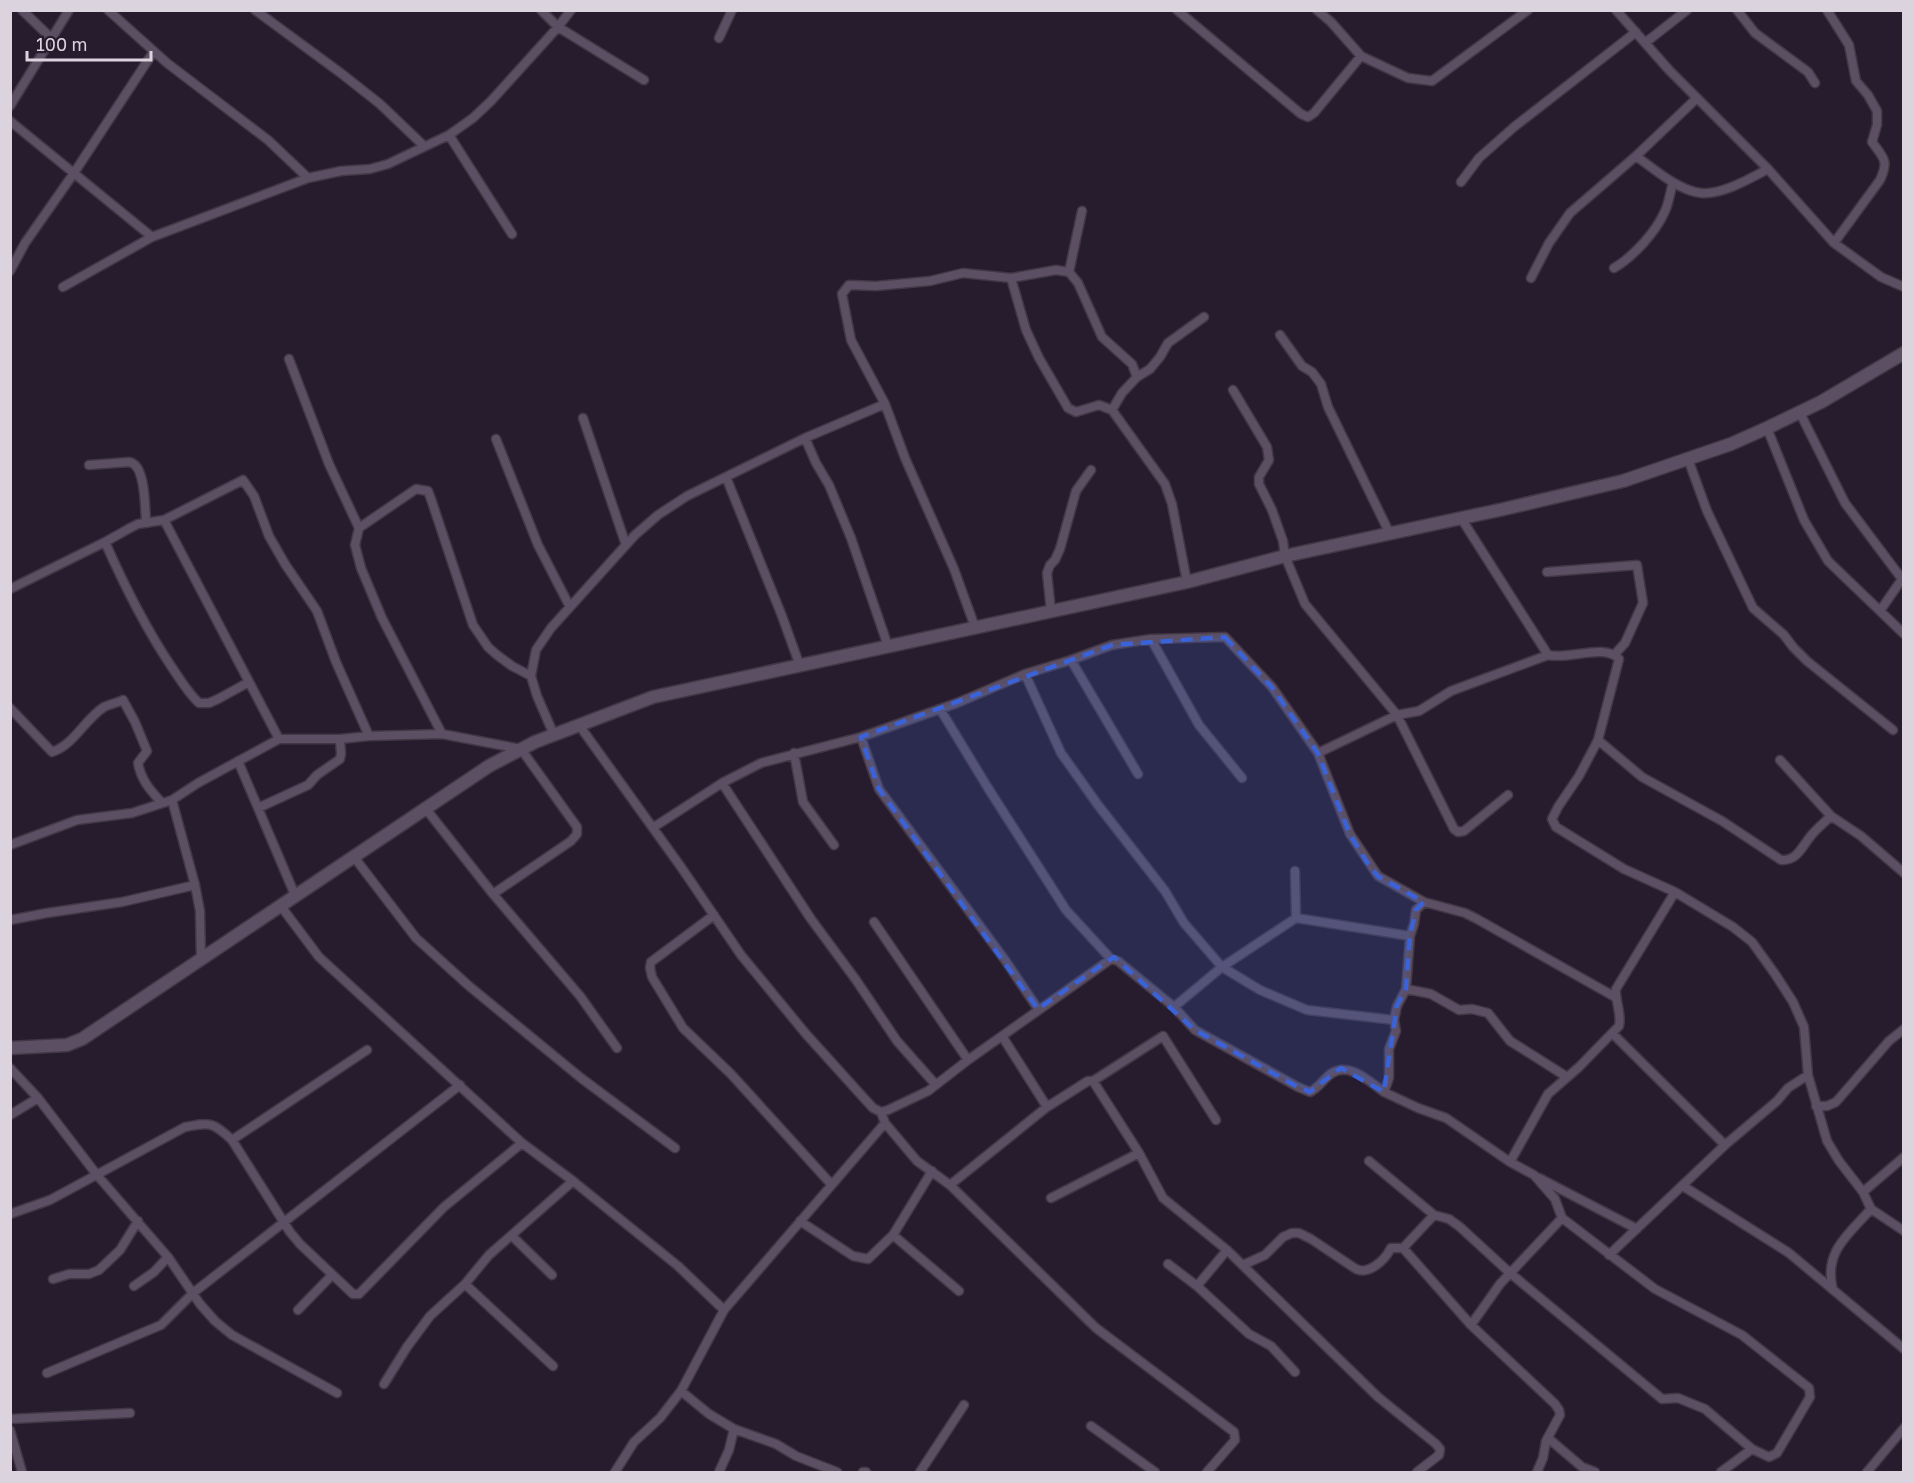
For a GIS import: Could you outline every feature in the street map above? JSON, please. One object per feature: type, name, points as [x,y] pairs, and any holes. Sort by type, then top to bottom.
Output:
[{"type":"street","points":[[22,10],[51,38]]},
{"type":"street","points":[[10,106],[69,10]]},
{"type":"street","points":[[108,10],[154,51],[268,140],[308,178]]},
{"type":"street","points":[[255,10],[380,104],[424,146]]},
{"type":"street","points":[[541,10],[558,27],[644,80]]},
{"type":"street","points":[[63,287],[152,237],[308,178],[379,167],[449,135],[473,118],[491,101],[571,10]]},
{"type":"street","points":[[719,38],[732,10]]},
{"type":"street","points":[[1177,10],[1300,114],[1308,117],[1314,113],[1361,57]]},
{"type":"street","points":[[1317,10],[1361,57],[1408,78],[1432,81],[1528,10]]},
{"type":"street","points":[[1616,10],[1697,98],[1768,169],[1834,243],[1881,277],[1904,287]]},
{"type":"street","points":[[1645,43],[1687,10]]},
{"type":"street","points":[[1737,10],[1755,33],[1808,72],[1815,83]]},
{"type":"street","points":[[1827,10],[1849,45],[1856,81],[1868,95],[1877,111],[1877,125],[1872,142],[1885,160],[1886,169],[1834,243]]},
{"type":"street","points":[[1461,182],[1479,158],[1514,128],[1636,32]]},
{"type":"street","points":[[10,271],[25,243],[154,51]]},
{"type":"street","points":[[1531,278],[1549,243],[1570,213],[1636,156],[1697,98]]},
{"type":"street","points":[[10,121],[152,237]]},
{"type":"street","points":[[449,135],[512,234]]},
{"type":"street","points":[[1636,156],[1673,183],[1701,193],[1719,191],[1768,169]]},
{"type":"street","points":[[1614,268],[1640,247],[1656,226],[1665,211],[1673,183]]},
{"type":"street","points":[[1069,272],[1082,211]]},
{"type":"street","points":[[975,627],[954,569],[905,458],[885,404],[851,340],[842,294],[844,290],[849,285],[876,286],[930,281],[963,273],[1011,278],[1056,270],[1069,272],[1078,283],[1102,337],[1132,364],[1137,377]]},
{"type":"street","points":[[1011,278],[1026,330],[1039,358],[1068,408],[1076,412],[1099,405],[1112,410],[1165,483],[1172,504],[1187,582]]},
{"type":"street","points":[[1112,410],[1122,393],[1137,377],[1150,369],[1168,343],[1204,317]]},
{"type":"street","points":[[1280,335],[1302,366],[1312,372],[1321,384],[1328,407],[1390,534]]},
{"type":"street","points":[[10,1048],[66,1045],[82,1039],[489,766],[554,735],[653,697],[1187,582],[1285,556],[1623,481],[1731,444],[1767,428],[1821,402],[1904,353]]},
{"type":"street","points":[[289,359],[329,464],[359,528]]},
{"type":"street","points":[[1233,390],[1267,447],[1269,460],[1259,477],[1259,484],[1272,510],[1283,541],[1285,556],[1305,604],[1397,715],[1454,829],[1458,832],[1464,831],[1508,795]]},
{"type":"street","points":[[554,735],[531,676],[536,650],[540,642],[570,607],[626,545],[658,515],[687,496],[805,438],[885,404]]},
{"type":"street","points":[[1800,412],[1845,503],[1902,579],[1880,611]]},
{"type":"street","points":[[583,418],[626,545]]},
{"type":"street","points":[[1767,428],[1804,520],[1828,561],[1904,634]]},
{"type":"street","points":[[805,438],[829,485],[851,538],[888,646]]},
{"type":"street","points":[[496,439],[538,545],[570,607]]},
{"type":"street","points":[[1688,459],[1707,511],[1753,608],[1784,635],[1807,661],[1893,730]]},
{"type":"street","points":[[89,465],[134,462],[144,488],[146,523]]},
{"type":"street","points":[[1051,610],[1047,573],[1060,549],[1076,492],[1091,470]]},
{"type":"street","points":[[726,477],[782,615],[800,666]]},
{"type":"street","points":[[10,589],[129,528],[164,520],[243,480],[254,496],[269,536],[317,611],[336,662],[369,736]]},
{"type":"street","points":[[442,734],[382,618],[361,568],[355,542],[359,528],[416,489],[428,491],[473,625],[496,655],[531,676]]},
{"type":"street","points":[[1461,518],[1548,655]]},
{"type":"street","points":[[164,520],[279,739]]},
{"type":"street","points":[[105,542],[127,591],[156,644],[190,694],[199,703],[209,703],[249,682]]},
{"type":"street","points":[[1547,572],[1637,565],[1643,603],[1625,643],[1615,654]]},
{"type":"street","points":[[654,827],[722,783],[761,763],[861,737],[940,709],[1025,674],[1112,645],[1151,639],[1225,637],[1272,687],[1318,753],[1350,834],[1378,876],[1424,902],[1466,913],[1615,997]]},
{"type":"street","points":[[1151,639],[1199,725],[1242,778]]},
{"type":"street","points":[[1318,753],[1397,715],[1419,711],[1451,691],[1548,655],[1558,657],[1606,651],[1615,654],[1619,659],[1619,664],[1598,740],[1552,819],[1556,827],[1624,868],[1675,892],[1733,927],[1752,942],[1793,1002],[1804,1027],[1808,1074],[1827,1141],[1863,1192],[1871,1209],[1904,1231]]},
{"type":"street","points":[[1071,660],[1137,774]]},
{"type":"street","points":[[1025,674],[1061,753],[1165,891],[1184,924],[1222,967],[1260,990],[1307,1010],[1394,1020]]},
{"type":"street","points":[[10,708],[52,752],[70,740],[103,708],[123,700],[147,751],[138,763],[140,774],[162,803]]},
{"type":"street","points":[[940,709],[1066,910],[1111,959],[1118,961],[1174,1007],[1195,1030],[1310,1092],[1330,1074],[1341,1068],[1350,1070],[1384,1092],[1446,1118],[1510,1162],[1637,1229]]},
{"type":"street","points":[[579,725],[654,827],[741,955],[806,1034],[873,1108],[880,1112],[885,1123],[916,1161],[950,1185],[1096,1328],[1234,1432],[1235,1440],[1207,1473]]},
{"type":"street","points":[[10,845],[77,820],[132,813],[172,800],[198,783],[279,739],[340,739],[442,734],[521,749],[577,827],[577,834],[571,841],[493,894]]},
{"type":"street","points":[[861,737],[879,789],[998,951],[1038,1010]]},
{"type":"street","points":[[258,808],[308,785],[317,775],[340,759],[340,739]]},
{"type":"street","points":[[1598,740],[1642,777],[1722,821],[1780,860],[1792,859],[1831,816]]},
{"type":"street","points":[[794,753],[803,802],[834,844]]},
{"type":"street","points":[[1780,760],[1831,816],[1861,836],[1904,873]]},
{"type":"street","points":[[238,761],[295,895]]},
{"type":"street","points":[[722,783],[805,910],[897,1041],[936,1085]]},
{"type":"street","points":[[172,800],[200,911],[201,960]]},
{"type":"street","points":[[426,809],[493,894],[580,996],[618,1048]]},
{"type":"street","points":[[354,857],[416,938],[469,986],[572,1071],[675,1148]]},
{"type":"street","points":[[1295,871],[1296,918]]},
{"type":"street","points":[[10,920],[122,902],[195,885]]},
{"type":"street","points":[[1510,1162],[1548,1095],[1619,1026],[1621,1018],[1615,997],[1616,989],[1675,892]]},
{"type":"street","points":[[1384,1092],[1389,1078],[1389,1049],[1396,1031],[1394,1020],[1397,1006],[1406,989],[1410,936],[1416,910],[1424,902]]},
{"type":"street","points":[[280,905],[319,957],[522,1143],[678,1266],[724,1310]]},
{"type":"street","points":[[714,915],[651,963],[652,977],[683,1028],[731,1074],[831,1184]]},
{"type":"street","points":[[1174,1007],[1222,967],[1296,918],[1410,936]]},
{"type":"street","points":[[874,922],[968,1060]]},
{"type":"street","points":[[880,1112],[928,1091],[1111,959]]},
{"type":"street","points":[[1406,989],[1431,994],[1459,1010],[1472,1009],[1488,1013],[1510,1041],[1567,1077]]},
{"type":"street","points":[[1816,1106],[1827,1106],[1836,1102],[1889,1041],[1904,1029]]},
{"type":"street","points":[[1613,1034],[1725,1144]]},
{"type":"street","points":[[1002,1036],[1047,1107]]},
{"type":"street","points":[[950,1185],[1047,1107],[1088,1081],[1093,1081],[1163,1036],[1216,1120]]},
{"type":"street","points":[[232,1140],[367,1050]]},
{"type":"street","points":[[10,1068],[38,1098],[98,1175],[168,1257],[215,1321],[232,1335],[337,1393]]},
{"type":"street","points":[[1609,1255],[1725,1144],[1788,1088],[1808,1074]]},
{"type":"street","points":[[1093,1081],[1139,1153],[1163,1198],[1227,1250],[1378,1397],[1436,1443],[1440,1449],[1438,1455],[1417,1473]]},
{"type":"street","points":[[46,1373],[161,1325],[193,1293],[460,1084]]},
{"type":"street","points":[[10,1115],[38,1098]]},
{"type":"street","points":[[10,1214],[50,1200],[185,1127],[206,1123],[220,1128],[232,1140],[300,1244],[353,1294],[359,1294],[444,1208],[522,1143]]},
{"type":"street","points":[[615,1473],[634,1442],[664,1413],[681,1391],[724,1310],[885,1123]]},
{"type":"street","points":[[1051,1198],[1139,1153]]},
{"type":"street","points":[[1863,1192],[1904,1157]]},
{"type":"street","points":[[1369,1161],[1434,1215],[1449,1219],[1460,1227],[1510,1273],[1662,1399],[1678,1398],[1705,1410],[1752,1449],[1769,1457],[1777,1453],[1810,1397],[1809,1388],[1742,1335],[1655,1289],[1609,1255],[1562,1218],[1555,1199],[1534,1175]]},
{"type":"street","points":[[800,1221],[853,1256],[868,1259],[893,1235],[932,1171]]},
{"type":"street","points":[[384,1384],[430,1316],[465,1284],[489,1256],[573,1181]]},
{"type":"street","points":[[1683,1186],[1789,1253],[1904,1349]]},
{"type":"street","points":[[1833,1290],[1830,1277],[1831,1262],[1838,1247],[1871,1209]]},
{"type":"street","points":[[1243,1265],[1265,1255],[1283,1237],[1299,1233],[1361,1271],[1367,1271],[1387,1256],[1391,1248],[1403,1248],[1434,1215]]},
{"type":"street","points":[[1471,1325],[1510,1273],[1562,1218]]},
{"type":"street","points":[[53,1279],[69,1274],[89,1274],[99,1270],[120,1250],[138,1221]]},
{"type":"street","points":[[893,1235],[959,1291]]},
{"type":"street","points":[[512,1236],[552,1275]]},
{"type":"street","points":[[1403,1248],[1471,1325],[1559,1410],[1560,1415],[1548,1438],[1537,1473]]},
{"type":"street","points":[[1197,1286],[1227,1250]]},
{"type":"street","points":[[134,1286],[154,1272],[168,1257]]},
{"type":"street","points":[[1168,1264],[1197,1286],[1250,1334],[1271,1346],[1295,1372]]},
{"type":"street","points":[[298,1310],[332,1275]]},
{"type":"street","points":[[465,1284],[553,1366]]},
{"type":"street","points":[[681,1391],[709,1414],[734,1429],[776,1444],[796,1456],[837,1473]]},
{"type":"street","points":[[920,1473],[964,1406]]},
{"type":"street","points":[[10,1419],[130,1413]]},
{"type":"street","points":[[1091,1426],[1155,1473]]},
{"type":"street","points":[[1867,1473],[1904,1428]]},
{"type":"street","points":[[719,1473],[729,1450],[734,1429]]},
{"type":"street","points":[[10,1430],[22,1473]]},
{"type":"street","points":[[1548,1438],[1582,1467],[1595,1473]]},
{"type":"street","points":[[1721,1473],[1752,1449]]},
{"type":"highlighted area","points":[[1225,637],[1272,687],[1318,753],[1350,834],[1367,862],[1378,876],[1424,902],[1416,910],[1410,936],[1406,989],[1397,1006],[1384,1092],[1341,1068],[1310,1092],[1298,1087],[1195,1030],[1114,957],[1038,1009],[879,789],[861,737],[1112,645]]}]
